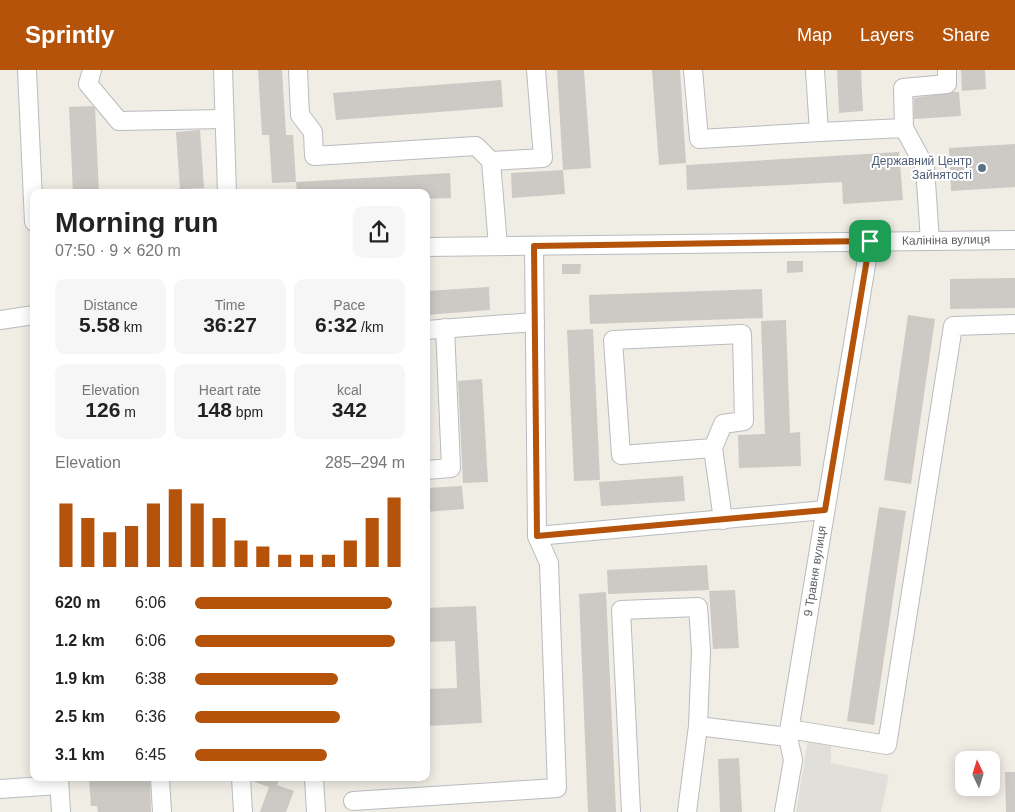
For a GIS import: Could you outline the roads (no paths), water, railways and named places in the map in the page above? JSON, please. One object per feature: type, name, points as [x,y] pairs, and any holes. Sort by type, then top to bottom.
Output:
[{"type":"street","points":[[27,70],[32,189]]},
{"type":"street","points":[[92,70],[88,84],[119,121],[224,120]]},
{"type":"street","points":[[224,70],[227,189]]},
{"type":"street","points":[[298,70],[300,115],[312,132],[314,156],[476,146],[491,162],[498,246]]},
{"type":"street","points":[[491,162],[543,158],[536,70]]},
{"type":"street","points":[[693,70],[699,139],[904,128]]},
{"type":"street","points":[[815,70],[819,132]]},
{"type":"street","points":[[930,241],[925,167],[904,128],[903,88],[947,84],[947,70]]},
{"type":"street","name":"Калініна вулиця","points":[[430,247],[1015,240]]},
{"type":"street","name":"9 Травня вулиця","points":[[784,812],[793,760],[788,733],[870,241]]},
{"type":"street","points":[[353,801],[557,788],[549,563],[537,536],[534,246]]},
{"type":"street","points":[[0,320],[30,316]]},
{"type":"street","points":[[430,330],[535,322]]},
{"type":"street","points":[[698,726],[788,733],[887,745],[952,326],[1015,324]]},
{"type":"street","points":[[430,470],[451,468],[445,328]]},
{"type":"street","points":[[713,448],[621,455],[613,340],[742,334],[744,421],[723,424],[713,448],[723,520]]},
{"type":"street","points":[[537,536],[825,510]]},
{"type":"street","points":[[632,812],[621,610],[698,607],[701,651],[698,726],[688,812]]},
{"type":"street","points":[[0,789],[59,781],[61,812]]},
{"type":"street","points":[[160,781],[162,812]]},
{"type":"street","points":[[241,781],[243,812]]},
{"type":"street","points":[[314,781],[316,812]]},
{"type":"place","name":"Державний Центр Зайнятості","points":[[982,168]]}]
